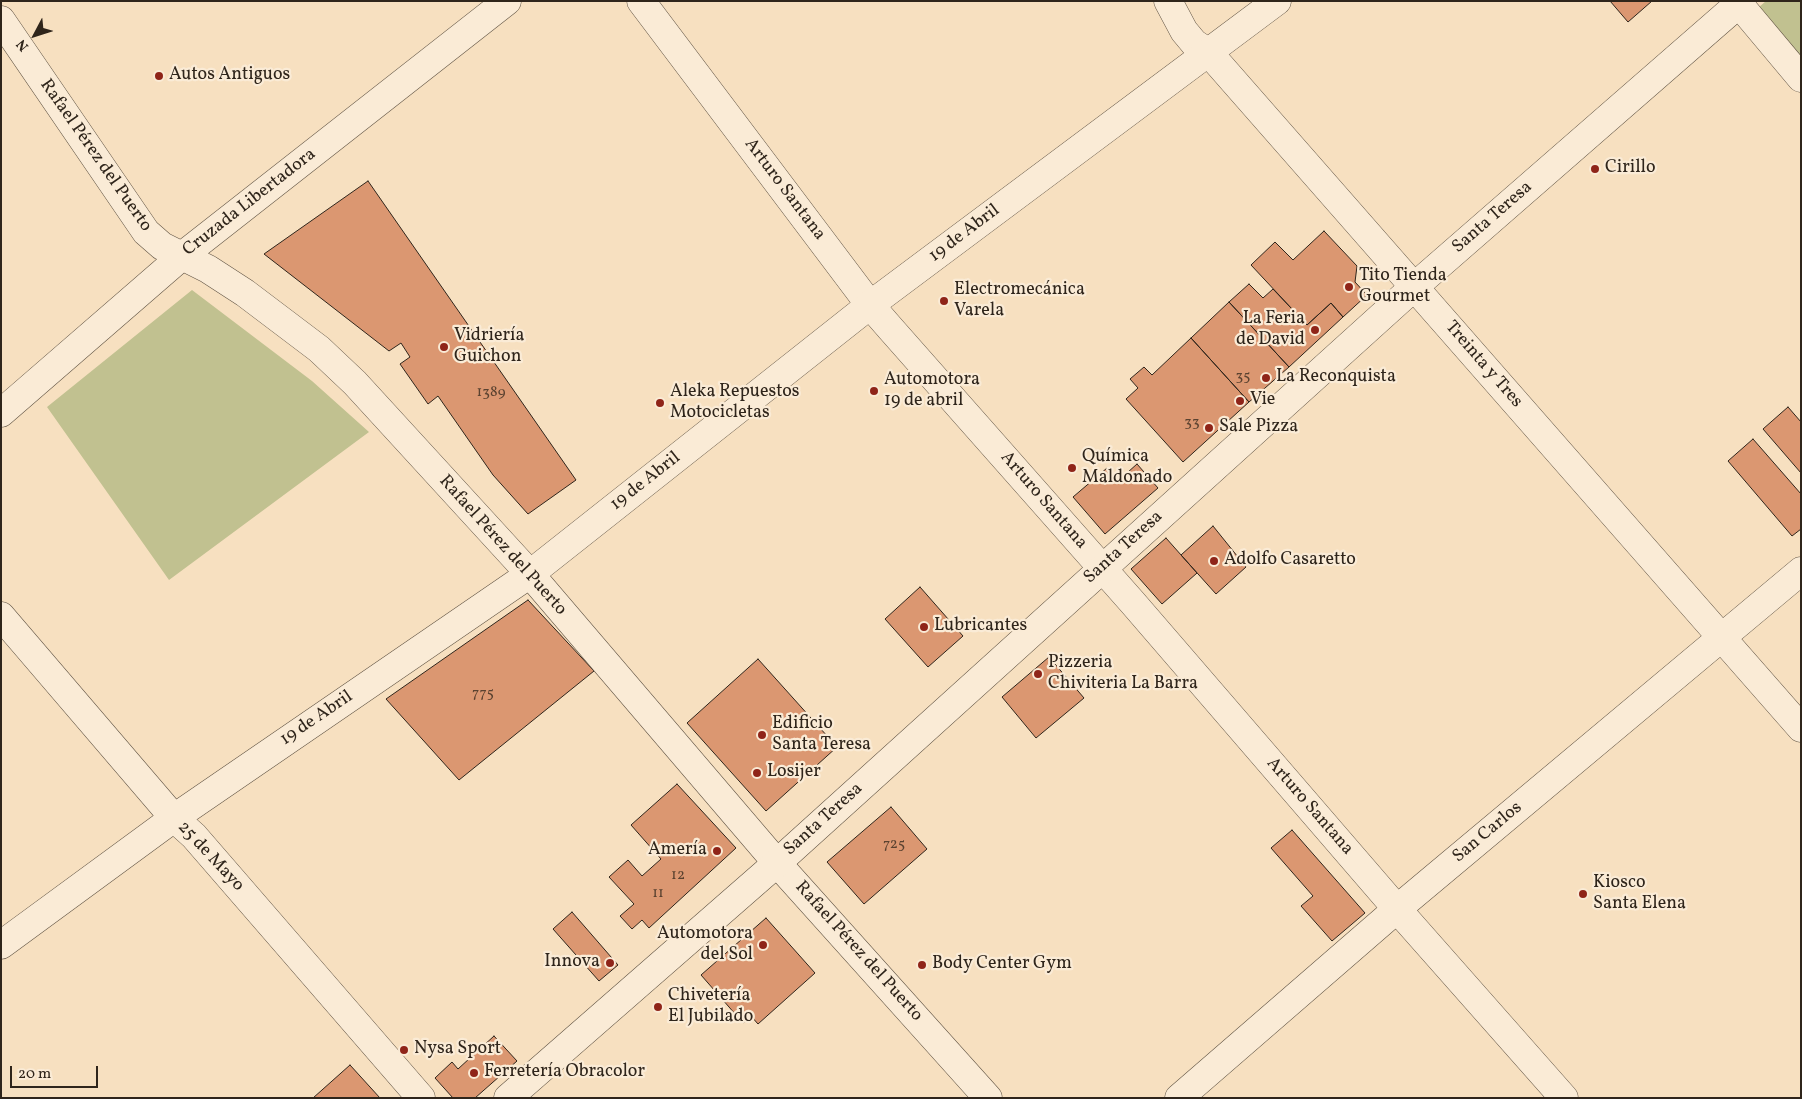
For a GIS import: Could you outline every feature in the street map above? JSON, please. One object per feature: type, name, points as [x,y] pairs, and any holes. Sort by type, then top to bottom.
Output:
[{"type":"street","name":"Cruzada Libertadora","points":[[1,413],[182,256],[507,1]]},
{"type":"street","name":"Arturo Santana","points":[[641,1],[870,305],[1564,1098]]},
{"type":"street","name":"Treinta y Tres","points":[[1168,1],[1184,32],[1194,43],[1209,53],[1801,728]]},
{"type":"street","name":"19 de Abril","points":[[1,945],[174,818],[530,574],[870,305],[1277,1]]},
{"type":"street","points":[[1741,3],[1801,78]]},
{"type":"street","name":"Santa Teresa","points":[[508,1098],[777,863],[1414,287],[1741,3]]},
{"type":"street","name":"Rafael Pérez del Puerto","points":[[1,20],[146,232],[162,246],[208,269],[245,293],[319,349],[355,383],[530,574],[777,863],[988,1098]]},
{"type":"street","name":"San Carlos","points":[[1179,1098],[1397,909],[1801,571]]},
{"type":"street","name":"25 de Mayo","points":[[1,616],[174,818],[194,836],[421,1098]]},
{"type":"green space","points":[[1766,1],[1801,1],[1801,58],[1758,8]]},
{"type":"green space","points":[[192,290],[312,381],[369,432],[169,580],[47,407]]},
{"type":"building","points":[[1610,1],[1652,1],[1628,22]]},
{"type":"building","name":"Vidriería Guichon","points":[[368,181],[576,480],[528,514],[493,475],[438,396],[428,404],[400,364],[410,357],[401,343],[389,351],[264,254]]},
{"type":"building","points":[[1324,231],[1357,266],[1355,282],[1367,295],[1343,317],[1331,303],[1307,325],[1251,265],[1275,242],[1293,260]]},
{"type":"building","points":[[1249,284],[1263,298],[1273,289],[1307,325],[1331,303],[1343,317],[1289,367],[1229,302]]},
{"type":"building","points":[[1229,302],[1289,367],[1249,402],[1191,338]]},
{"type":"building","points":[[1191,338],[1249,402],[1183,462],[1126,399],[1138,388],[1130,379],[1144,367],[1152,375]]},
{"type":"building","points":[[1788,407],[1801,422],[1801,473],[1763,429]]},
{"type":"building","points":[[1753,439],[1801,494],[1801,529],[1792,536],[1728,461]]},
{"type":"building","points":[[1137,464],[1158,488],[1105,534],[1073,497],[1107,468],[1118,481]]},
{"type":"building","name":"Adolfo Casaretto","points":[[1213,526],[1246,567],[1216,594],[1181,555]]},
{"type":"building","points":[[1166,538],[1197,573],[1162,604],[1131,569]]},
{"type":"building","name":"Lubricantes","points":[[920,587],[963,636],[928,667],[885,619]]},
{"type":"building","points":[[528,600],[594,671],[459,780],[386,699]]},
{"type":"building","points":[[1049,657],[1084,698],[1036,738],[1002,697]]},
{"type":"building","name":"Edificio Santa Teresa","points":[[758,659],[837,747],[766,811],[687,723]]},
{"type":"building","points":[[677,784],[736,848],[649,928],[642,920],[632,929],[620,916],[634,904],[609,877],[628,860],[642,876],[661,859],[631,825]]},
{"type":"building","points":[[891,807],[927,849],[864,904],[827,862]]},
{"type":"building","points":[[1292,830],[1365,913],[1332,941],[1301,906],[1313,896],[1271,848]]},
{"type":"building","points":[[572,912],[618,965],[599,981],[553,929]]},
{"type":"building","name":"Automotora del Sol","points":[[766,918],[815,973],[758,1024],[751,1016],[743,1023],[701,975]]},
{"type":"building","points":[[494,1036],[517,1061],[475,1098],[453,1098],[435,1078],[452,1062],[458,1069]]},
{"type":"building","points":[[350,1065],[380,1098],[313,1098]]},
{"type":"place","name":"Autos Antiguos","points":[[159,76]]},
{"type":"place","name":"Cirillo","points":[[1595,169]]},
{"type":"place","name":"Tito Tienda Gourmet","points":[[1349,287]]},
{"type":"place","name":"Electromecánica Varela","points":[[944,301]]},
{"type":"place","name":"La Feria de David","points":[[1315,330]]},
{"type":"place","name":"Vidriería Guichon","points":[[444,347]]},
{"type":"place","name":"La Reconquista","points":[[1266,378]]},
{"type":"place","name":"Automotora 19 de abril","points":[[874,391]]},
{"type":"place","name":"Vie","points":[[1240,401]]},
{"type":"place","name":"Aleka Repuestos Motocicletas","points":[[660,403]]},
{"type":"place","name":"Sale Pizza","points":[[1209,428]]},
{"type":"place","name":"Química Maldonado","points":[[1072,468]]},
{"type":"place","name":"Adolfo Casaretto","points":[[1214,561]]},
{"type":"place","name":"Lubricantes","points":[[924,627]]},
{"type":"place","name":"Pizzeria Chiviteria La Barra","points":[[1038,674]]},
{"type":"place","name":"Edificio Santa Teresa","points":[[762,735]]},
{"type":"place","name":"Losijer","points":[[757,773]]},
{"type":"place","name":"Amería","points":[[717,851]]},
{"type":"place","name":"Kiosco Santa Elena","points":[[1583,894]]},
{"type":"place","name":"Automotora del Sol","points":[[763,945]]},
{"type":"place","name":"Innova","points":[[610,963]]},
{"type":"place","name":"Body Center Gym","points":[[922,965]]},
{"type":"place","name":"Chivetería El Jubilado","points":[[658,1007]]},
{"type":"place","name":"Nysa Sport","points":[[404,1050]]},
{"type":"place","name":"Ferretería Obracolor","points":[[474,1073]]}]
